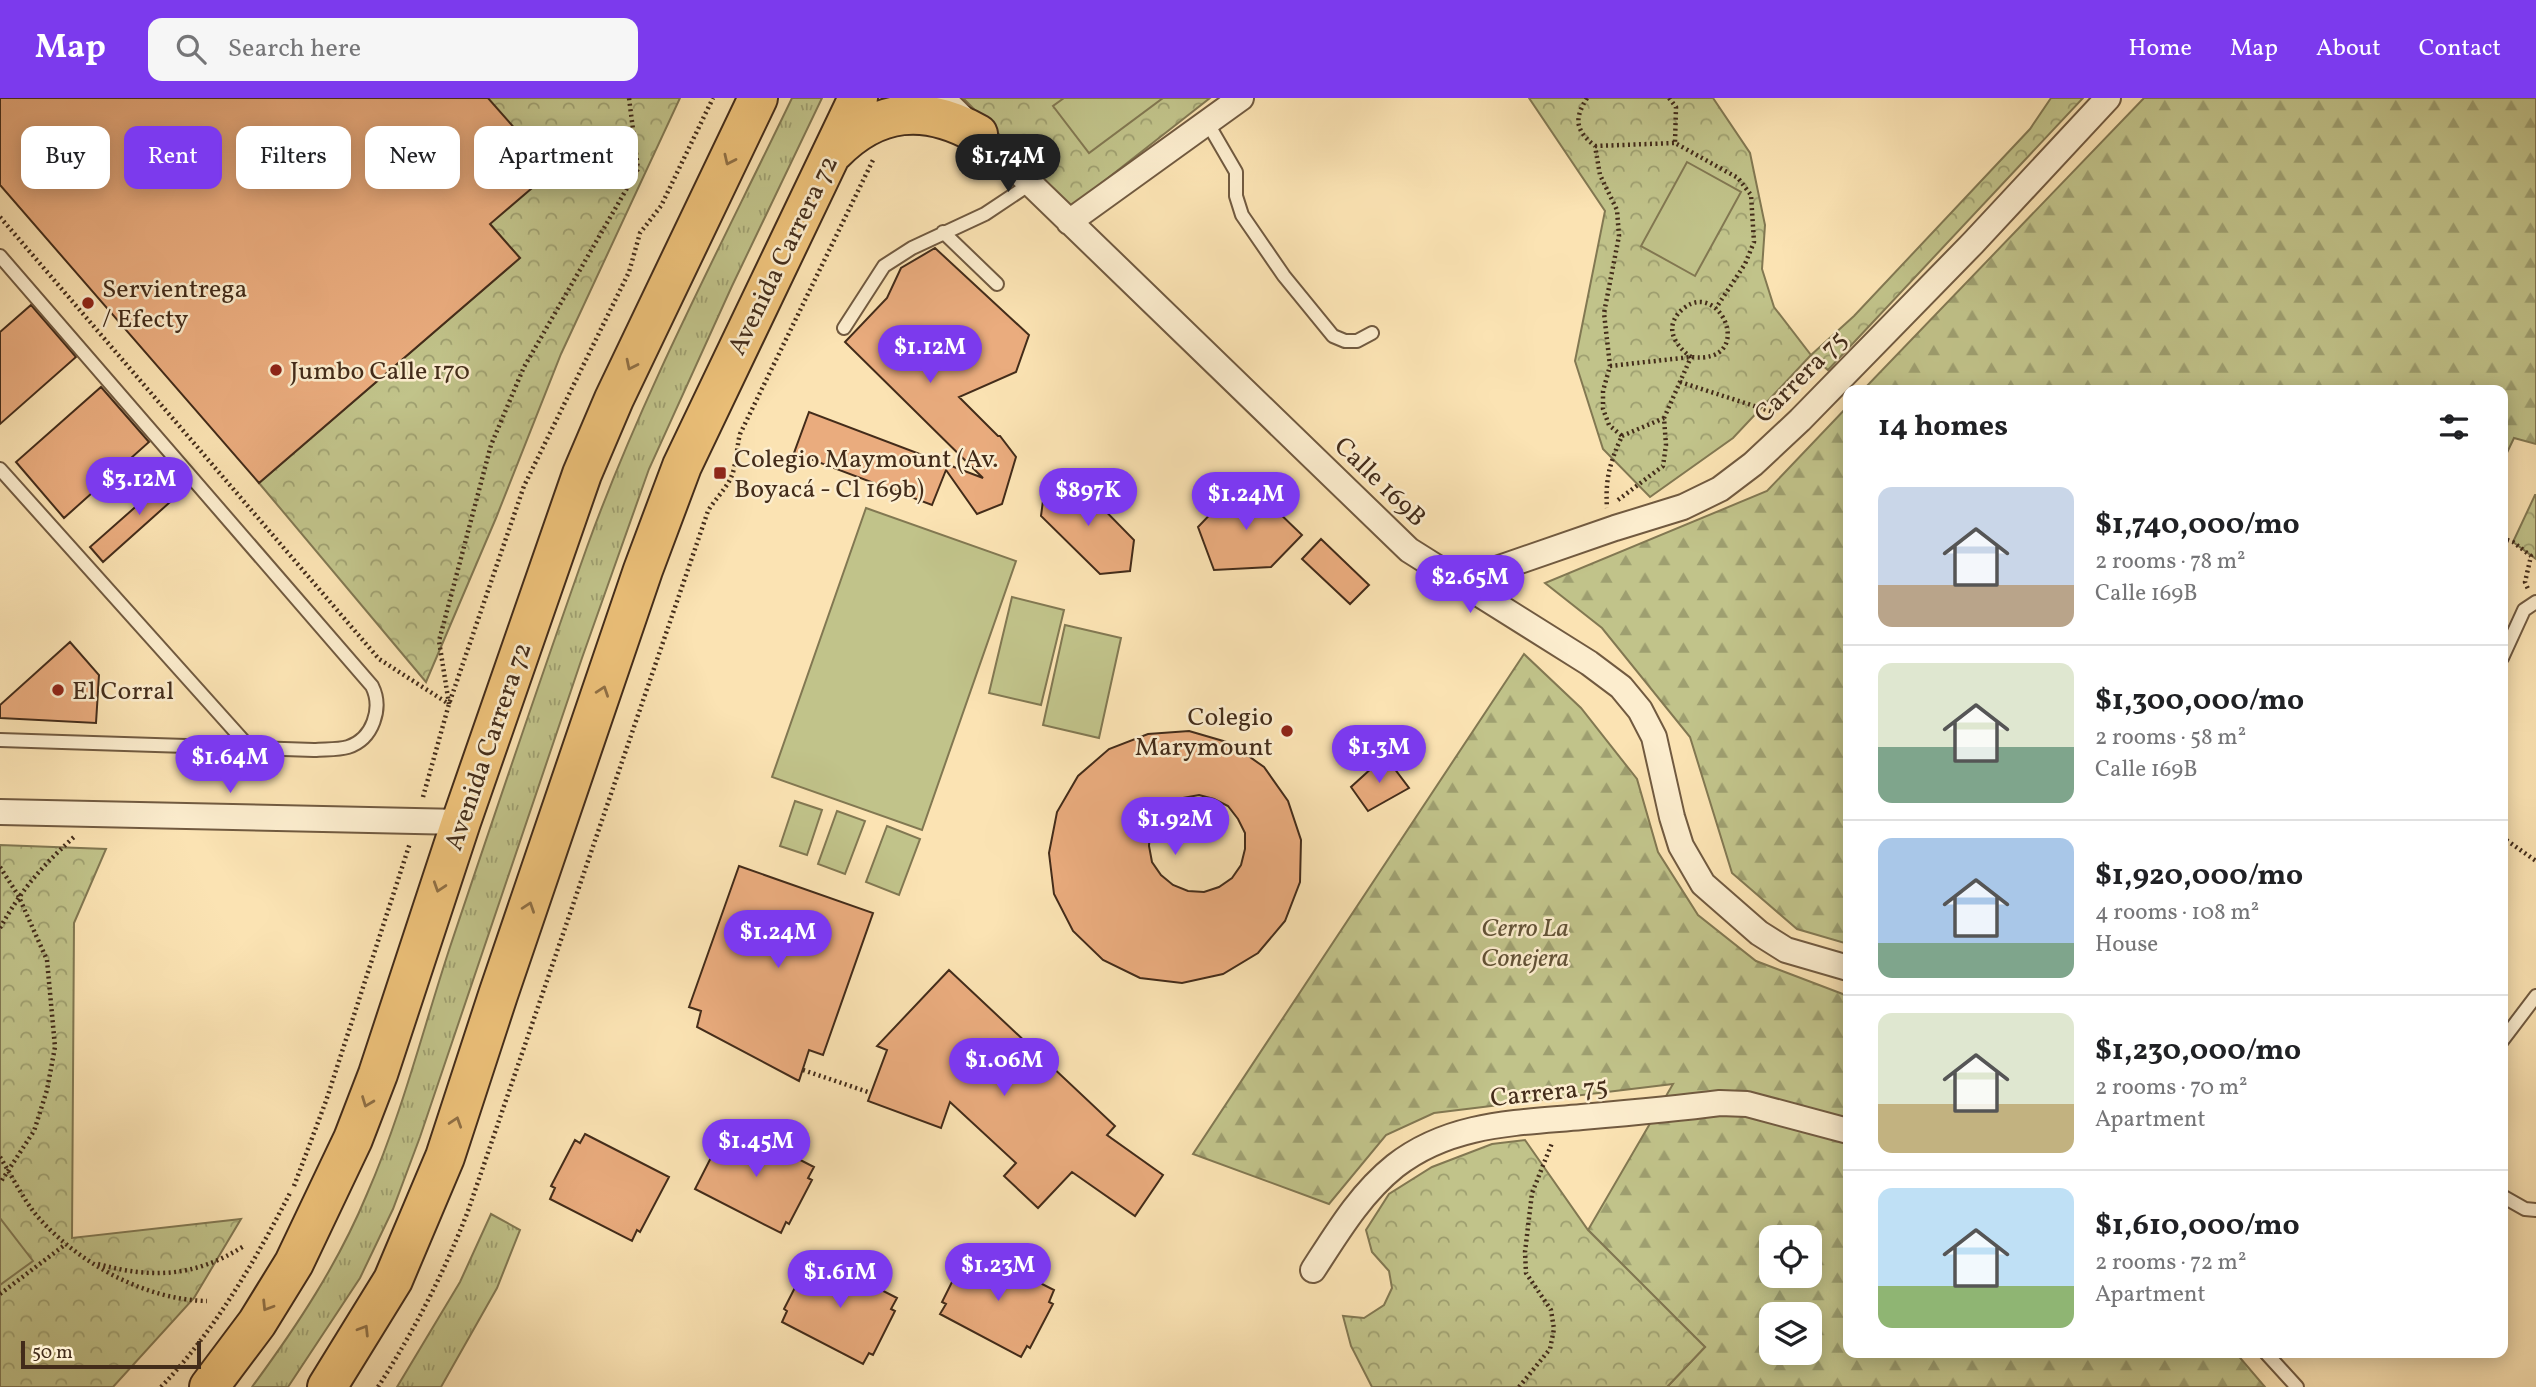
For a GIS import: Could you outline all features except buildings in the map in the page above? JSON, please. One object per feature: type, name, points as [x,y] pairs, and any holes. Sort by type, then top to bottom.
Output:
[{"type":"highway","name":"Avenida Carrera 72","points":[[209,1387],[257,1323],[294,1263],[331,1189],[378,1073],[461,822],[582,474],[614,399],[758,98]]},
{"type":"highway","name":"Avenida Carrera 72","points":[[327,1387],[393,1280],[445,1157],[498,995],[673,489],[702,419],[858,98]]},
{"type":"highway","points":[[831,156],[848,138],[870,124],[894,116],[911,114],[946,119],[978,134]]},
{"type":"street","name":"Calle 169B","points":[[942,98],[1409,550],[1589,663],[1620,687],[1640,710],[1654,737],[1681,846],[1703,884],[1759,933],[1786,950],[1843,967]]},
{"type":"street","points":[[1069,222],[1241,98]]},
{"type":"street","name":"Carrera 75","points":[[1459,582],[1696,501],[1720,489],[1753,464],[1800,420],[1973,243],[2108,98]]},
{"type":"street","points":[[0,812],[461,822]]},
{"type":"street","name":"Carrera 75","points":[[1313,1270],[1352,1211],[1393,1168],[1441,1140],[1482,1127],[1720,1103],[1747,1104],[1843,1130]]},
{"type":"lane","points":[[1207,122],[1236,172],[1236,196],[1242,215],[1284,276],[1333,336],[1345,341],[1357,341],[1372,333]]},
{"type":"lane","points":[[844,328],[884,266],[943,232],[985,214],[1030,184]]},
{"type":"lane","points":[[943,232],[997,284]]},
{"type":"lane","points":[[0,256],[372,686],[377,696],[377,711],[369,730],[348,747],[314,750],[0,740]]},
{"type":"lane","points":[[0,469],[250,748]]},
{"type":"lane","points":[[2508,645],[2524,610],[2535,601]]},
{"type":"lane","points":[[2508,1033],[2536,996]]},
{"type":"lane","points":[[2508,1199],[2525,1209],[2536,1210]]},
{"type":"lane","points":[[2271,1358],[2297,1387]]},
{"type":"path","points":[[449,704],[439,641],[491,446],[523,367],[638,169],[629,98]]},
{"type":"path","points":[[161,1387],[183,1364],[219,1313],[294,1186],[326,1101],[416,822],[449,704],[524,486],[629,272],[640,233],[666,196],[713,98]]},
{"type":"path","points":[[1587,98],[1577,121],[1583,137],[1595,146],[1675,143],[1738,178],[1751,195],[1754,242],[1745,264],[1716,308]]},
{"type":"path","points":[[1669,98],[1676,107],[1675,143]]},
{"type":"path","points":[[378,1387],[410,1338],[453,1249],[468,1211],[708,511],[723,492],[734,469],[740,434],[894,116]]},
{"type":"path","points":[[1595,146],[1600,175],[1617,210],[1619,236],[1604,313],[1610,366],[1603,391],[1603,409],[1609,425],[1622,436]]},
{"type":"path","points":[[0,217],[379,659],[449,704]]},
{"type":"path","points":[[1610,366],[1690,357],[1704,359],[1716,354],[1726,344],[1729,331],[1725,318],[1716,308],[1701,303],[1686,306],[1675,318],[1672,334],[1678,348],[1690,357]]},
{"type":"path","points":[[1664,418],[1622,436],[1609,465],[1607,509],[1663,467],[1666,445],[1664,418],[1690,357]]},
{"type":"path","points":[[1680,382],[1800,420]]},
{"type":"path","points":[[2508,540],[2531,555],[2525,582],[2535,601]]},
{"type":"path","points":[[0,928],[18,895],[49,861],[83,830]]},
{"type":"path","points":[[2508,840],[2536,861]]},
{"type":"path","points":[[0,867],[18,895],[47,960],[55,1047],[47,1090],[34,1131],[0,1183]]},
{"type":"path","points":[[803,1070],[871,1093]]},
{"type":"path","points":[[1519,1387],[1550,1349],[1555,1329],[1551,1310],[1526,1273],[1525,1252],[1532,1193],[1553,1139]]},
{"type":"path","points":[[0,1157],[36,1215],[66,1244],[103,1270],[142,1287],[185,1301],[207,1301]]},
{"type":"path","points":[[0,1294],[66,1244]]},
{"type":"path","points":[[95,1264],[148,1275],[179,1272],[227,1257],[244,1246]]},
{"type":"green space","points":[[488,98],[680,98],[638,188],[638,126],[488,126]]},
{"type":"green space","points":[[792,98],[822,98],[732,286],[649,469],[393,1209],[360,1278],[288,1387],[252,1387],[316,1294],[356,1220],[380,1164],[501,796],[609,489],[684,320]]},
{"type":"green space","points":[[963,98],[1210,98],[1071,207]]},
{"type":"green space","points":[[1064,98],[1163,98],[1089,153],[1053,106]]},
{"type":"green space","points":[[1529,98],[1713,98],[1750,153],[1765,225],[1762,269],[1774,307],[1811,355],[1733,438],[1650,497],[1603,449],[1575,361],[1605,211]]},
{"type":"green space","points":[[2051,98],[2083,98],[1828,370],[1811,355],[1854,316],[2030,129]]},
{"type":"green space","points":[[2144,98],[2536,98],[2536,444],[2514,438],[2508,451],[2508,385],[1868,385]]},
{"type":"green space","points":[[1687,162],[1741,192],[1695,276],[1641,246]]},
{"type":"green space","points":[[489,189],[638,189],[561,354],[496,518],[426,682],[259,483],[520,258],[490,224]]},
{"type":"green space","points":[[1843,411],[1843,943],[1797,929],[1732,873],[1690,737],[1602,628],[1545,583],[1767,491]]},
{"type":"green space","points":[[2536,495],[2536,559],[2513,542]]},
{"type":"green space","points":[[866,508],[1016,561],[922,830],[772,777]]},
{"type":"green space","points":[[1012,597],[1064,610],[1041,705],[989,693]]},
{"type":"green space","points":[[1065,625],[1121,638],[1099,738],[1043,725]]},
{"type":"green space","name":"Cerro La Conejera","points":[[1524,654],[1581,708],[1637,779],[1658,852],[1698,915],[1756,961],[1843,994],[1843,1358],[2240,1358],[2265,1387],[1667,1387],[1705,1347],[1588,1230],[1673,1084],[1434,1113],[1386,1135],[1329,1204],[1193,1154]]},
{"type":"green space","points":[[795,801],[822,810],[807,855],[780,846]]},
{"type":"green space","points":[[837,811],[865,821],[845,874],[818,864]]},
{"type":"green space","points":[[887,826],[920,839],[899,895],[866,882]]},
{"type":"green space","points":[[0,845],[106,849],[74,923],[72,1238],[241,1219],[194,1298],[113,1387],[0,1387]]},
{"type":"green space","points":[[1525,1140],[1588,1230],[1705,1347],[1667,1387],[1372,1387],[1351,1346],[1343,1316],[1364,1318],[1384,1305],[1392,1288],[1389,1271],[1372,1252],[1366,1230],[1389,1194],[1432,1167],[1492,1144]]},
{"type":"green space","points":[[491,1214],[520,1230],[497,1288],[441,1387],[397,1387],[460,1282]]},
{"type":"green space","points":[[0,1218],[33,1261],[0,1285]]},
{"type":"place","name":"Servientrega / Efecty","points":[[88,303]]},
{"type":"place","name":"Jumbo Calle 170","points":[[276,370]]},
{"type":"place","name":"Colegio Maymount (Av. Boyacá - Cl 169b)","points":[[720,473]]},
{"type":"place","name":"El Corral","points":[[58,690]]},
{"type":"place","name":"Colegio Marymount","points":[[1287,731]]}]
